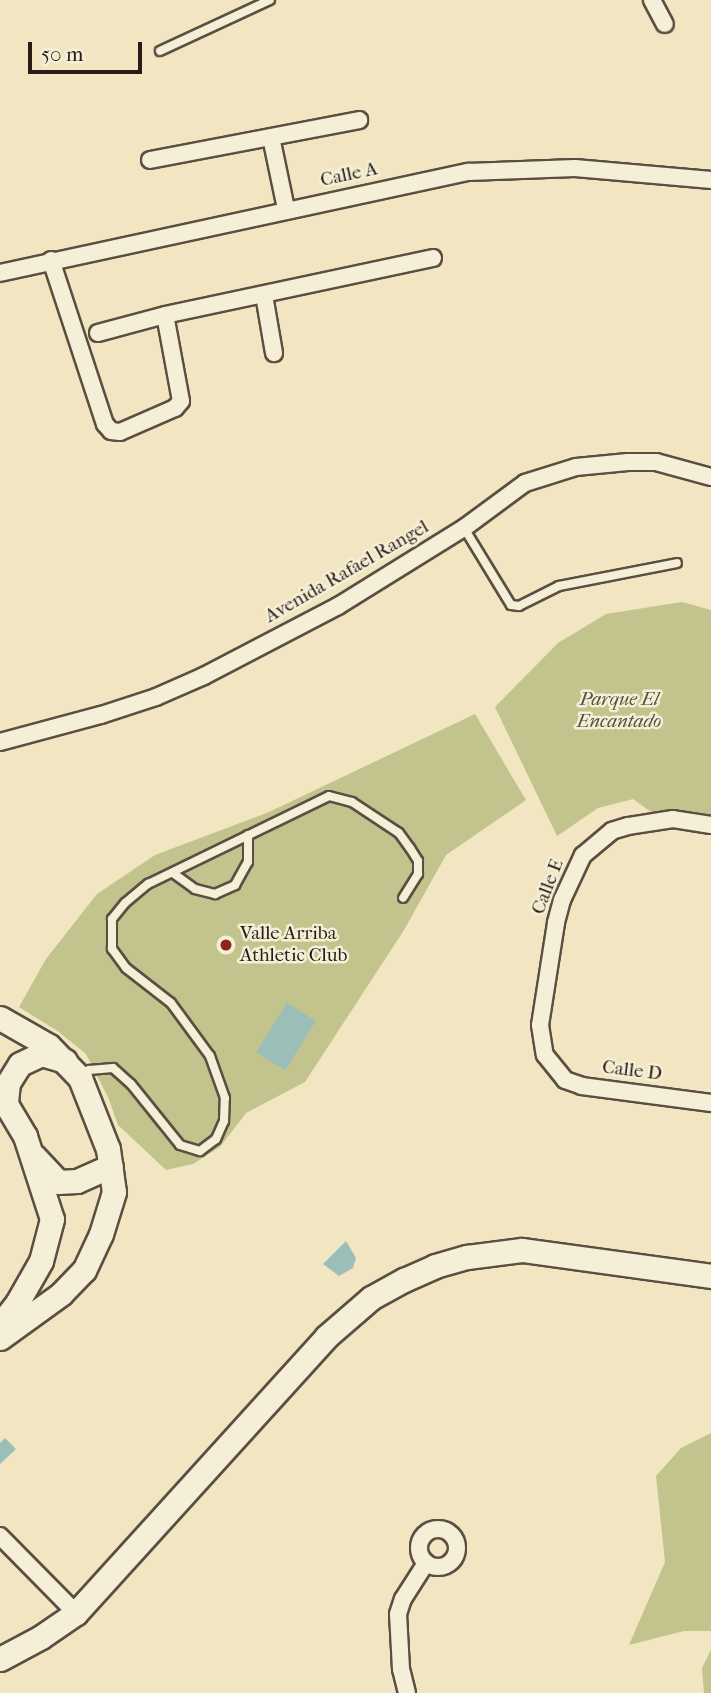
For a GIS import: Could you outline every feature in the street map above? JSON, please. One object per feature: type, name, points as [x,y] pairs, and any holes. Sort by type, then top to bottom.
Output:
[{"type":"street","points":[[652,0],[665,24]]},
{"type":"street","points":[[150,160],[359,120]]},
{"type":"street","points":[[271,136],[286,209]]},
{"type":"street","name":"Calle A","points":[[0,272],[468,172],[518,168],[575,168],[711,180]]},
{"type":"street","points":[[97,333],[165,315],[433,258]]},
{"type":"street","points":[[51,260],[105,424],[111,431],[120,432],[175,408],[181,401],[165,315]]},
{"type":"street","points":[[264,295],[274,353]]},
{"type":"street","name":"Avenida Rafael Rangel","points":[[0,742],[112,712],[204,676],[338,606],[464,528],[525,482],[576,467],[656,463],[711,477]]},
{"type":"street","name":"Calle E","points":[[554,1068],[541,1041],[544,989],[562,900],[583,855],[612,831],[628,827],[673,819],[711,825]]},
{"type":"street","points":[[0,1018],[32,1034],[72,1070],[108,1149],[114,1192],[101,1234],[84,1270],[61,1294],[0,1338]]},
{"type":"street","points":[[0,1325],[17,1303],[41,1261],[51,1219],[29,1149],[3,1098],[8,1083],[20,1064],[41,1054],[72,1070]]},
{"type":"street","name":"Calle D","points":[[554,1068],[565,1080],[582,1086],[711,1103]]},
{"type":"street","points":[[29,1149],[58,1181],[77,1181],[111,1166]]},
{"type":"street","points":[[0,1659],[41,1637],[76,1613],[326,1337],[371,1298],[404,1280],[435,1266],[467,1257],[522,1250],[711,1276]]},
{"type":"street","points":[[0,1536],[76,1613]]},
{"type":"street","points":[[407,1693],[401,1669],[398,1614],[403,1599],[426,1563]]},
{"type":"lane","points":[[160,51],[270,0]]},
{"type":"lane","points":[[464,528],[511,605],[519,606],[559,586],[677,563]]},
{"type":"lane","points":[[72,1070],[113,1068],[131,1084],[180,1145],[200,1151],[216,1139],[224,1121],[225,1098],[211,1056],[170,1003],[126,968],[112,948],[113,919],[125,903],[148,884],[329,796],[345,799],[399,833],[410,848],[418,861],[418,874],[403,898]]},
{"type":"lane","points":[[173,873],[195,889],[215,894],[235,885],[248,862],[248,835]]},
{"type":"green space","name":"Parque El Encantado","points":[[682,602],[711,610],[711,820],[654,814],[633,799],[598,808],[557,836],[495,707],[558,643],[606,614]]},
{"type":"green space","name":"Valle Arriba Athletic Club","points":[[475,714],[526,800],[446,855],[404,930],[305,1082],[246,1113],[220,1147],[193,1164],[166,1170],[118,1125],[108,1097],[86,1054],[59,1032],[19,1007],[46,959],[97,894],[155,855],[269,812]]},
{"type":"green space","points":[[711,1433],[711,1631],[684,1631],[629,1645],[665,1562],[656,1476],[681,1448]]},
{"type":"green space","points":[[711,1650],[711,1693],[704,1693],[702,1668]]},
{"type":"water","points":[[287,1003],[316,1021],[285,1070],[256,1052]]},
{"type":"water","points":[[346,1241],[356,1258],[353,1268],[339,1276],[323,1264]]},
{"type":"water","points":[[5,1438],[16,1449],[0,1464],[0,1443]]},
{"type":"place","name":"Valle Arriba Athletic Club","points":[[226,945]]}]
